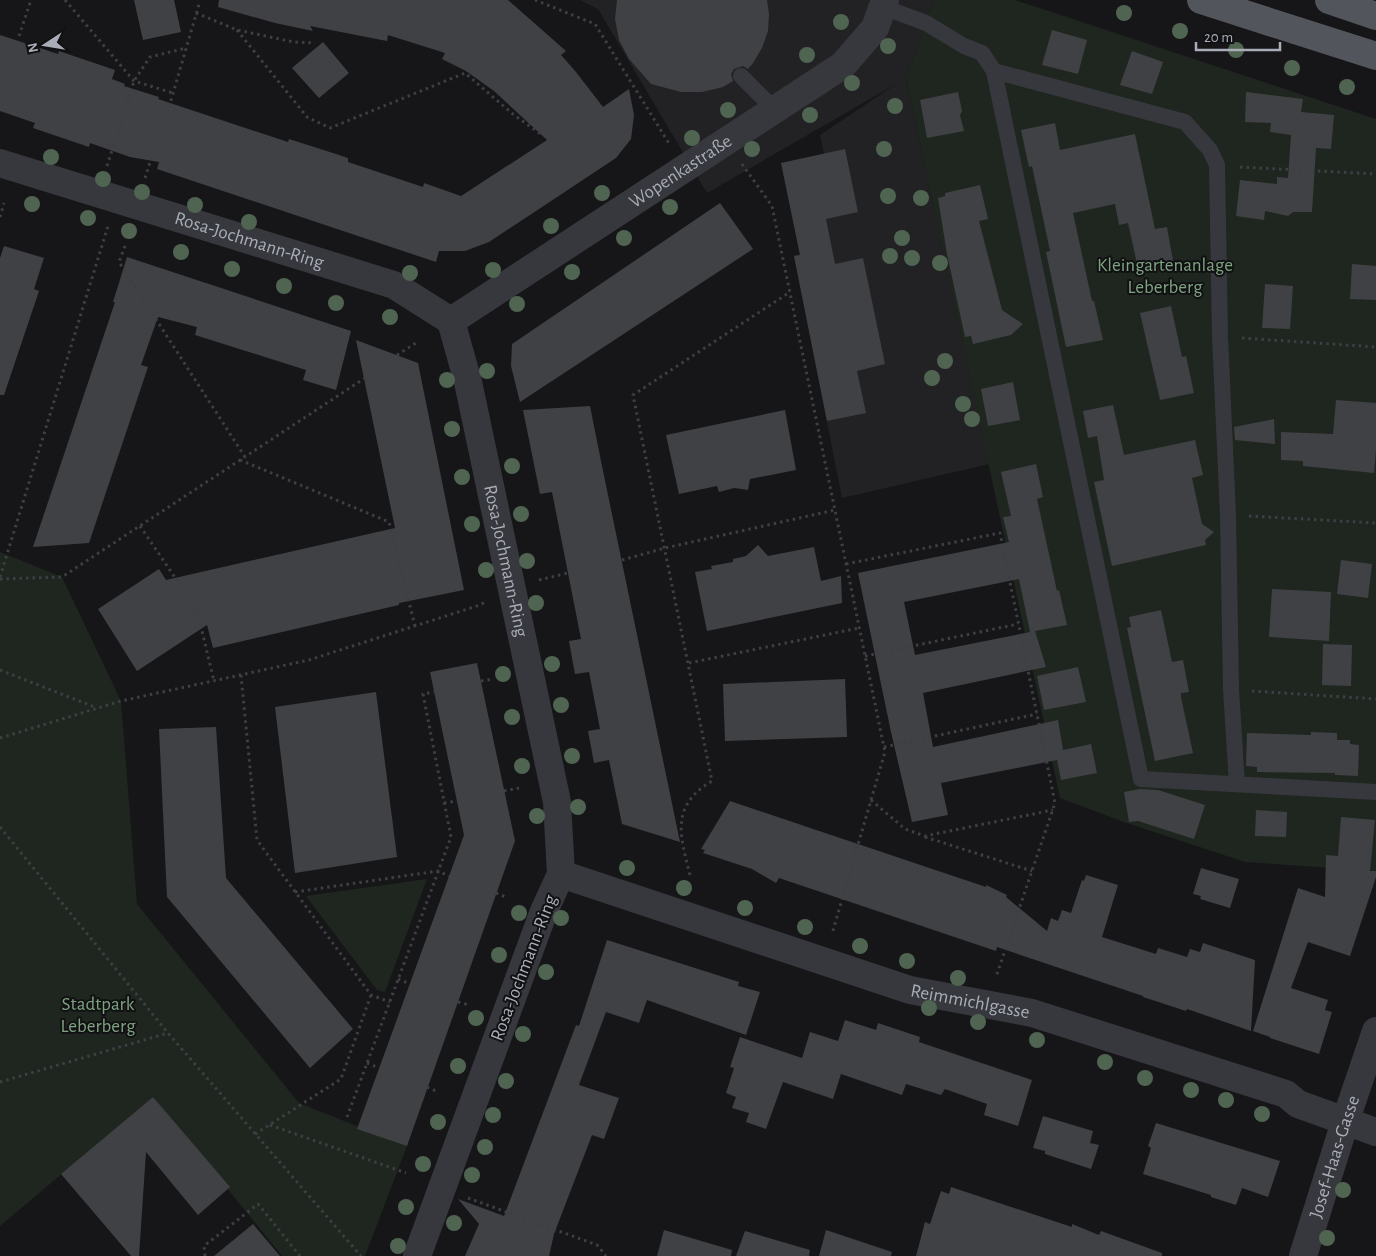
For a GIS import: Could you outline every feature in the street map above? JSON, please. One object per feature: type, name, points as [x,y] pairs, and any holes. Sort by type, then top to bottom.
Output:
[{"type":"main road","points":[[1201,0],[1376,56]]},
{"type":"main road","points":[[1329,0],[1376,16]]},
{"type":"street","name":"Wopenkastraße","points":[[451,321],[843,65],[876,28],[884,4]]},
{"type":"street","name":"Rosa-Jochmann-Ring","points":[[0,163],[394,285],[451,321],[468,382],[510,588],[557,802],[562,874],[544,911],[417,1256]]},
{"type":"street","name":"Reimmichlgasse","points":[[562,874],[910,990],[1032,1013],[1286,1094],[1298,1104],[1376,1132]]},
{"type":"street","name":"Josef-Haas-Gasse","points":[[1303,1256],[1376,1031]]},
{"type":"lane","points":[[884,4],[926,23],[964,46],[982,52],[994,71],[1141,779],[1376,792]]},
{"type":"lane","points":[[994,71],[1185,122],[1210,150],[1217,165],[1220,337],[1228,515],[1231,690],[1237,784]]},
{"type":"lane","points":[[741,76],[775,110]]},
{"type":"path","points":[[19,36],[31,0]]},
{"type":"path","points":[[65,0],[134,81],[173,93]]},
{"type":"path","points":[[535,0],[595,24],[685,169]]},
{"type":"path","points":[[169,107],[200,1]]},
{"type":"path","points":[[196,13],[237,30],[294,42],[315,43]]},
{"type":"path","points":[[237,30],[307,118],[330,128],[465,73],[514,115],[542,135]]},
{"type":"path","points":[[107,166],[134,81],[150,57],[186,48]]},
{"type":"path","points":[[725,142],[772,206],[885,752],[825,962]]},
{"type":"path","points":[[145,178],[151,159]]},
{"type":"path","points":[[1217,165],[1376,174]]},
{"type":"path","points":[[116,200],[0,578],[62,577],[368,376]]},
{"type":"path","points":[[0,217],[4,203]]},
{"type":"path","points":[[125,246],[119,262],[245,457]]},
{"type":"path","points":[[690,875],[680,828],[690,800],[697,791],[712,781],[689,662],[632,395],[790,292]]},
{"type":"path","points":[[1220,337],[1376,346]]},
{"type":"path","points":[[397,355],[419,341]]},
{"type":"path","points":[[240,460],[389,522],[415,626]]},
{"type":"path","points":[[622,560],[665,548],[835,510]]},
{"type":"path","points":[[1228,515],[1376,523]]},
{"type":"path","points":[[140,526],[197,610],[214,681]]},
{"type":"path","points":[[846,564],[1000,533],[1055,802],[996,977]]},
{"type":"path","points":[[0,738],[121,701],[309,660],[480,605],[510,588]]},
{"type":"path","points":[[865,656],[1018,624]]},
{"type":"path","points":[[689,662],[859,628]]},
{"type":"path","points":[[0,670],[98,708]]},
{"type":"path","points":[[241,675],[257,840],[371,995],[390,1002]]},
{"type":"path","points":[[481,681],[494,679]]},
{"type":"path","points":[[1231,690],[1376,699]]},
{"type":"path","points":[[347,1117],[451,837],[423,694],[434,692]]},
{"type":"path","points":[[884,747],[1037,714]]},
{"type":"path","points":[[504,791],[519,788]]},
{"type":"path","points":[[871,800],[905,829],[1032,871]]},
{"type":"path","points":[[444,803],[457,801]]},
{"type":"path","points":[[925,836],[1053,810]]},
{"type":"path","points":[[0,827],[168,1033],[361,1256]]},
{"type":"path","points":[[295,892],[438,871],[449,876]]},
{"type":"path","points":[[496,893],[508,898]]},
{"type":"path","points":[[398,979],[410,984]]},
{"type":"path","points":[[255,1134],[341,1079],[371,995]]},
{"type":"path","points":[[458,1002],[469,1005]]},
{"type":"path","points":[[0,1082],[168,1033]]},
{"type":"path","points":[[367,1063],[379,1068]]},
{"type":"path","points":[[427,1088],[436,1091]]},
{"type":"path","points":[[270,1124],[406,1173]]},
{"type":"path","points":[[441,1189],[597,1245],[606,1256]]},
{"type":"path","points":[[205,1256],[204,1246],[258,1204],[300,1256]]},
{"type":"shaded area","points":[[580,0],[934,0],[906,78],[989,464],[842,498],[794,256],[800,254],[781,163],[824,154],[820,135],[896,84],[707,193],[598,9]]},
{"type":"green space","name":"Kleingartenanlage Leberberg","points":[[934,0],[1015,0],[1376,119],[1376,871],[1245,862],[1124,822],[1060,798],[906,78]]},
{"type":"green space","name":"Stadtpark Leberberg","points":[[0,552],[62,577],[121,701],[137,904],[299,1103],[407,1146],[365,1256],[282,1256],[153,1097],[0,1226]]},
{"type":"green space","points":[[427,879],[385,992],[377,990],[306,896]]},
{"type":"building","points":[[134,0],[174,0],[181,32],[143,40]]},
{"type":"building","points":[[219,0],[508,0],[566,51],[561,55],[603,107],[629,89],[634,115],[631,139],[616,158],[489,242],[465,251],[439,251],[436,262],[157,169],[159,162],[130,157],[90,143],[89,147],[33,128],[35,123],[0,111],[0,35],[58,54],[59,51],[115,70],[112,79],[125,84],[124,86],[159,97],[158,99],[288,142],[289,139],[336,154],[348,158],[348,162],[423,187],[424,183],[461,196],[547,140],[494,91],[466,71],[442,59],[445,53],[388,35],[387,41],[310,26],[313,31],[275,23],[218,7]]},
{"type":"building","points":[[617,0],[767,0],[769,14],[768,31],[762,48],[748,69],[743,66],[734,69],[731,74],[733,81],[723,87],[702,92],[681,92],[651,84],[629,59],[619,40],[615,19]]},
{"type":"building","points":[[1052,30],[1087,40],[1078,74],[1042,65]]},
{"type":"building","points":[[323,42],[349,73],[319,98],[292,68]]},
{"type":"building","points":[[1132,51],[1163,62],[1152,94],[1120,85]]},
{"type":"building","points":[[958,92],[962,111],[960,115],[964,131],[927,138],[920,100]]},
{"type":"building","points":[[1246,92],[1303,99],[1301,112],[1334,115],[1331,149],[1316,148],[1312,212],[1293,212],[1288,216],[1265,211],[1264,220],[1236,216],[1240,180],[1277,184],[1277,177],[1288,178],[1291,135],[1270,132],[1271,123],[1245,122]]},
{"type":"building","points":[[1055,123],[1060,150],[1135,134],[1155,229],[1167,227],[1173,261],[1138,268],[1128,223],[1119,225],[1115,204],[1073,213],[1092,301],[1094,301],[1103,340],[1066,347],[1046,252],[1050,251],[1032,166],[1029,167],[1021,130]]},
{"type":"building","points":[[845,149],[858,212],[826,219],[835,264],[863,258],[885,364],[857,371],[866,413],[827,421],[794,256],[800,255],[781,163]]},
{"type":"building","points":[[980,185],[988,219],[979,221],[1002,310],[1023,324],[1011,335],[973,344],[971,336],[965,337],[947,254],[938,198],[945,196],[945,193]]},
{"type":"building","points":[[720,203],[753,249],[520,402],[511,366],[512,344]]},
{"type":"building","points":[[4,246],[44,258],[34,289],[39,291],[4,395],[0,395],[0,258]]},
{"type":"building","points":[[127,257],[351,331],[336,390],[303,380],[306,370],[195,335],[197,327],[158,317],[141,365],[148,367],[89,543],[33,547],[115,302],[113,302]]},
{"type":"building","points":[[1352,264],[1376,266],[1376,300],[1350,299]]},
{"type":"building","points":[[1265,284],[1293,286],[1290,329],[1262,328]]},
{"type":"building","points":[[1171,306],[1182,357],[1186,356],[1194,393],[1160,400],[1140,313]]},
{"type":"building","points":[[356,340],[418,363],[464,590],[399,603],[399,605],[213,648],[207,625],[137,671],[98,609],[159,569],[166,580],[395,528]]},
{"type":"building","points":[[1013,382],[1020,420],[988,426],[981,389]]},
{"type":"building","points":[[1336,400],[1376,403],[1374,473],[1303,466],[1303,461],[1281,460],[1281,432],[1333,434]]},
{"type":"building","points":[[1113,405],[1124,455],[1195,440],[1203,475],[1192,478],[1202,524],[1214,532],[1205,540],[1206,545],[1112,566],[1094,482],[1104,480],[1097,436],[1088,438],[1083,411]]},
{"type":"building","points":[[590,406],[680,842],[622,824],[609,760],[594,763],[588,731],[600,729],[589,672],[575,674],[569,641],[581,639],[552,492],[540,494],[523,410]]},
{"type":"building","points":[[785,410],[796,470],[750,479],[748,490],[734,488],[719,492],[717,486],[679,494],[666,435]]},
{"type":"building","points":[[1274,419],[1275,444],[1235,440],[1234,427]]},
{"type":"building","points":[[1036,464],[1043,497],[1037,499],[1057,591],[1059,590],[1067,625],[1035,631],[1046,667],[923,693],[933,747],[1058,720],[1063,750],[1091,744],[1097,773],[1061,780],[1057,760],[941,783],[948,815],[912,822],[858,573],[1009,542],[1003,517],[1011,516],[1001,472]],"holes":[[[1019,579],[1030,632],[915,655],[904,602]]]},
{"type":"building","points":[[758,545],[768,556],[814,547],[821,581],[841,576],[842,603],[707,631],[695,572],[712,569],[711,566],[733,562],[733,559],[746,556]]},
{"type":"building","points":[[1341,560],[1372,564],[1368,598],[1337,594]]},
{"type":"building","points":[[1272,589],[1331,592],[1329,641],[1269,637]]},
{"type":"building","points":[[1161,610],[1172,662],[1183,660],[1189,692],[1181,693],[1181,697],[1193,753],[1155,761],[1127,628],[1131,627],[1129,617]]},
{"type":"building","points":[[1323,644],[1352,645],[1351,686],[1322,685]]},
{"type":"building","points":[[477,663],[515,841],[407,1146],[357,1129],[464,835],[430,672]]},
{"type":"building","points":[[1078,667],[1086,702],[1044,710],[1037,676]]},
{"type":"building","points":[[845,679],[847,737],[725,741],[723,684]]},
{"type":"building","points":[[376,692],[397,857],[295,873],[275,707]]},
{"type":"building","points":[[216,727],[226,878],[353,1029],[310,1068],[167,897],[159,729]]},
{"type":"building","points":[[1311,732],[1337,733],[1337,740],[1350,740],[1350,744],[1359,745],[1358,776],[1335,775],[1335,773],[1257,772],[1257,767],[1246,766],[1247,733],[1311,735]]},
{"type":"building","points":[[1140,789],[1158,790],[1205,805],[1194,839],[1138,821],[1129,822],[1124,792]]},
{"type":"building","points":[[730,801],[986,887],[986,885],[1007,895],[1006,897],[1047,931],[1051,918],[1058,921],[1062,910],[1071,913],[1082,880],[1084,881],[1086,875],[1118,885],[1102,937],[1156,954],[1158,948],[1187,957],[1190,949],[1200,952],[1203,943],[1255,960],[1251,1031],[1187,1009],[1186,1011],[1143,997],[997,947],[996,951],[779,878],[776,883],[752,869],[703,853],[705,850],[701,849]]},
{"type":"building","points":[[1256,810],[1287,812],[1286,837],[1255,836]]},
{"type":"building","points":[[1341,817],[1375,820],[1370,871],[1376,871],[1376,877],[1350,956],[1308,942],[1291,988],[1328,1000],[1325,1010],[1332,1012],[1319,1054],[1253,1031],[1298,888],[1325,897],[1326,855],[1338,856]]},
{"type":"building","points":[[1201,868],[1239,879],[1230,908],[1200,899],[1201,896],[1193,894]]},
{"type":"building","points":[[607,940],[739,982],[738,986],[760,992],[746,1035],[647,1000],[639,1023],[606,1012],[579,1085],[619,1098],[604,1139],[592,1135],[554,1234],[549,1256],[465,1256],[479,1224],[458,1199],[504,1216],[576,1025],[579,1026]]},
{"type":"building","points":[[845,1020],[876,1030],[878,1023],[920,1037],[919,1042],[1032,1080],[1018,1126],[984,1115],[987,1104],[945,1089],[941,1095],[906,1084],[902,1095],[841,1074],[833,1099],[783,1082],[766,1129],[746,1122],[749,1113],[732,1108],[736,1097],[726,1093],[734,1068],[730,1067],[740,1037],[802,1058],[810,1032],[838,1041]]},
{"type":"building","points":[[153,1097],[230,1187],[198,1215],[146,1152],[139,1256],[131,1256],[61,1174]]},
{"type":"building","points":[[1043,1116],[1093,1131],[1090,1143],[1099,1145],[1091,1169],[1045,1154],[1045,1151],[1033,1148]]},
{"type":"building","points":[[1156,1123],[1280,1161],[1268,1197],[1242,1188],[1236,1205],[1211,1197],[1211,1195],[1143,1174],[1151,1148],[1148,1146]]},
{"type":"building","points":[[951,1187],[1072,1227],[1072,1224],[1099,1235],[1101,1231],[1162,1253],[1162,1256],[916,1256],[925,1222],[930,1224],[941,1191],[949,1194]]},
{"type":"building","points":[[253,1224],[280,1256],[214,1256]]},
{"type":"building","points":[[664,1230],[732,1250],[731,1256],[657,1256]]},
{"type":"building","points":[[826,1230],[892,1252],[891,1256],[819,1256]]},
{"type":"building","points":[[745,1231],[810,1250],[809,1256],[736,1256]]}]
